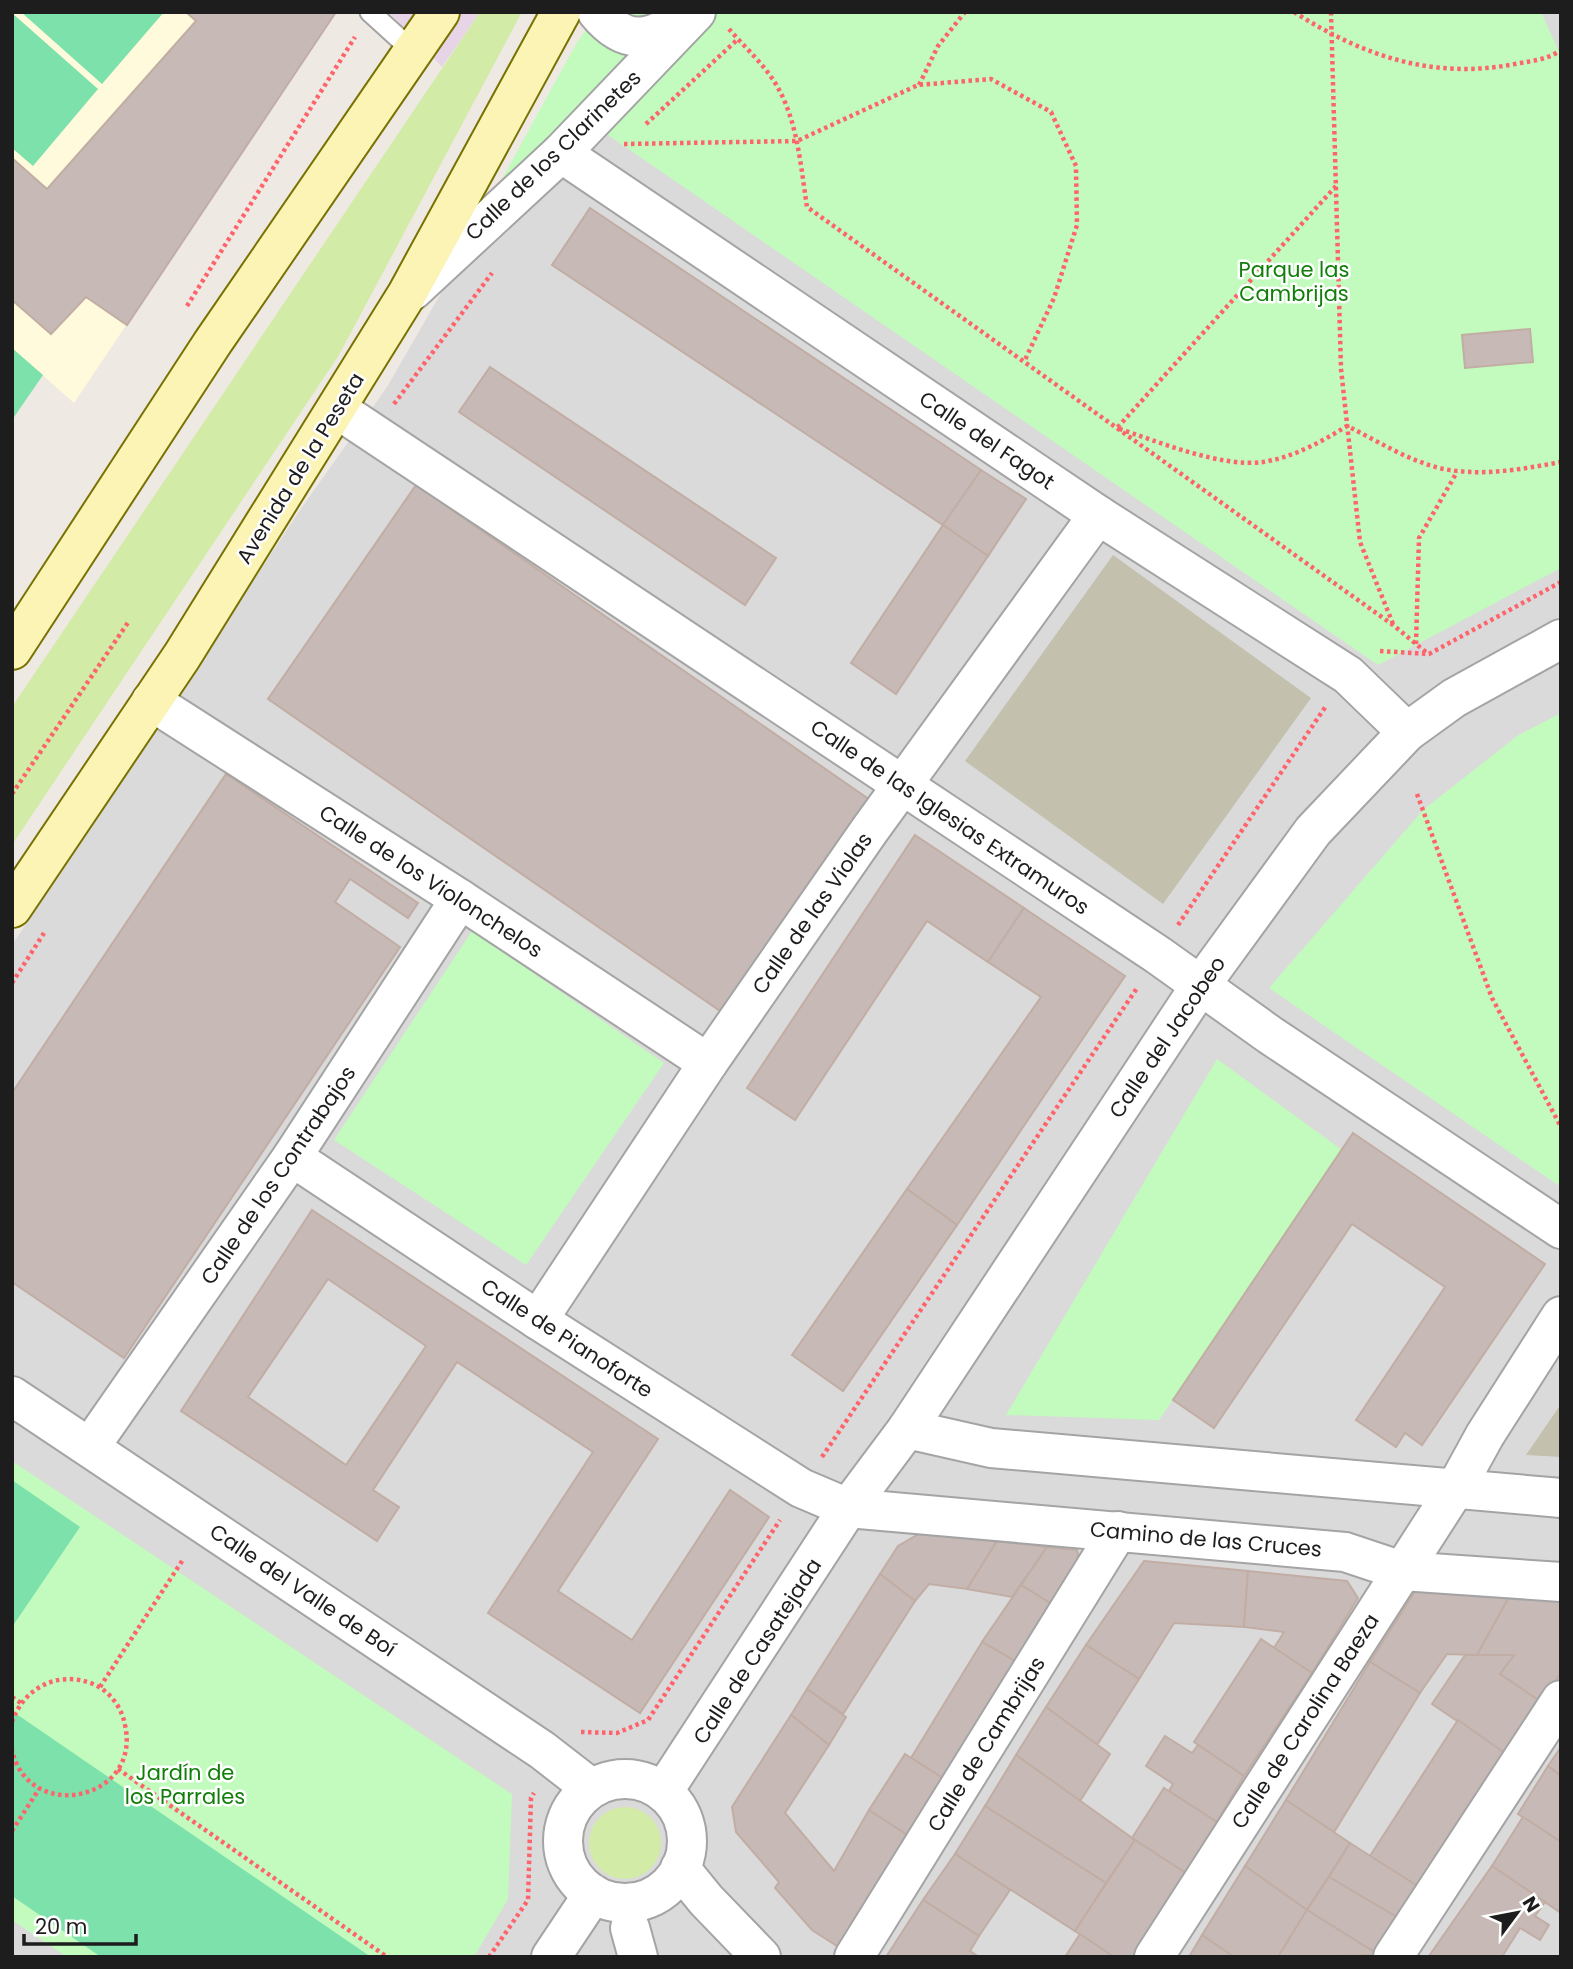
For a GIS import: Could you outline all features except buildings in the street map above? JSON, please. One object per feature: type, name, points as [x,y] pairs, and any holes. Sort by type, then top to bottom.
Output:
[{"type":"street","points":[[12,650],[213,342],[440,12]]},
{"type":"street","name":"Avenida de la Peseta","points":[[12,908],[151,701],[337,409],[407,294],[561,12]]},
{"type":"street","points":[[597,12],[622,34],[641,39],[705,17]]},
{"type":"street","name":"Calle de los Clarinetes","points":[[407,294],[705,17]]},
{"type":"street","name":"Calle del Fagot","points":[[561,153],[1098,515],[1348,675],[1407,732]]},
{"type":"street","name":"Calle de las Iglesias Extramuros","points":[[337,409],[901,784],[1561,1229]]},
{"type":"street","name":"Calle de las Violas","points":[[538,1320],[708,1063],[901,784],[1098,515]]},
{"type":"street","name":"Calle del Jacobeo","points":[[848,1508],[907,1429],[1200,986],[1312,831],[1407,732],[1454,698],[1561,639]]},
{"type":"street","name":"Calle de los Violonchelos","points":[[151,701],[460,899],[708,1063]]},
{"type":"street","name":"Calle de los Contrabajos","points":[[90,1447],[292,1157],[460,899]]},
{"type":"street","name":"Calle de Pianoforte","points":[[292,1157],[538,1320],[801,1488],[848,1508]]},
{"type":"street","name":"Calle de Carolina Baeza","points":[[1154,1957],[1457,1486],[1485,1435],[1561,1316]]},
{"type":"street","name":"Calle del Valle de Boí","points":[[12,1396],[542,1750],[591,1788]]},
{"type":"street","points":[[907,1429],[991,1448],[1457,1486],[1561,1498]]},
{"type":"street","name":"Camino de las Cruces","points":[[848,1508],[1345,1552],[1402,1571],[1561,1582]]},
{"type":"street","name":"Calle de Casatejada","points":[[663,1792],[848,1508]]},
{"type":"street","name":"Calle de Cambrijas","points":[[853,1957],[1118,1531]]},
{"type":"street","points":[[1393,1957],[1561,1700]]},
{"type":"street","points":[[628,1779],[646,1783],[663,1792],[683,1819],[686,1852],[680,1868],[661,1891],[635,1902],[614,1901],[593,1894],[577,1880],[566,1862],[562,1841],[566,1821],[576,1802],[591,1788],[609,1781],[628,1779]]},
{"type":"street","points":[[680,1868],[706,1900],[761,1957]]},
{"type":"street","points":[[551,1957],[593,1894]]},
{"type":"lane","points":[[370,12],[414,52]]},
{"type":"path","points":[[180,318],[370,12]]},
{"type":"path","points":[[918,85],[937,47],[965,12]]},
{"type":"path","points":[[1294,12],[1366,52],[1436,70],[1488,69],[1550,57],[1561,50]]},
{"type":"path","points":[[1331,12],[1341,369],[1360,542],[1393,625]]},
{"type":"path","points":[[705,17],[738,39],[770,75],[787,106],[797,141],[807,207],[1393,625],[1429,654]]},
{"type":"path","points":[[643,127],[738,39]]},
{"type":"path","points":[[624,144],[797,141],[918,85],[991,79],[1051,112],[1076,166],[1077,225],[1054,298],[1024,362]]},
{"type":"path","points":[[615,152],[634,135]]},
{"type":"path","points":[[1117,428],[1336,186]]},
{"type":"path","points":[[389,411],[498,265]]},
{"type":"path","points":[[1117,428],[1205,456],[1261,462],[1310,448],[1347,426]]},
{"type":"path","points":[[1347,426],[1414,459],[1457,471],[1525,469],[1561,461]]},
{"type":"path","points":[[1416,644],[1419,538],[1457,471]]},
{"type":"path","points":[[1367,650],[1429,654],[1561,582]]},
{"type":"path","points":[[12,793],[129,621]]},
{"type":"path","points":[[1172,935],[1328,704]]},
{"type":"path","points":[[1417,794],[1492,998],[1561,1127]]},
{"type":"path","points":[[818,1462],[1143,978]]},
{"type":"path","points":[[577,1732],[617,1733],[648,1720],[780,1519]]},
{"type":"path","points":[[100,1687],[184,1558]]},
{"type":"path","points":[[12,1723],[21,1703],[34,1690],[49,1682],[67,1678],[84,1680],[100,1687],[114,1700],[124,1716],[127,1734],[126,1752],[118,1769],[91,1792],[74,1796],[56,1795],[39,1788],[24,1775],[12,1750]]},
{"type":"path","points":[[12,1697],[21,1703]]},
{"type":"path","points":[[118,1769],[387,1957]]},
{"type":"path","points":[[12,1831],[39,1788]]},
{"type":"path","points":[[489,1957],[528,1900],[531,1798],[537,1789]]},
{"type":"shaded area","points":[[12,12],[336,12],[74,403],[12,348]]},
{"type":"shaded area","points":[[389,12],[480,12],[442,67]]},
{"type":"shaded area","points":[[626,12],[1561,12],[1561,1957],[12,1957],[12,945],[300,510],[387,387],[491,206]]},
{"type":"shaded area","points":[[1113,555],[1311,698],[1163,904],[965,761]]},
{"type":"shaded area","points":[[1561,1404],[1561,1457],[1526,1455]]},
{"type":"green space","points":[[21,12],[164,12],[102,84]]},
{"type":"green space","points":[[480,12],[522,12],[339,355],[12,845],[12,707]]},
{"type":"green space","name":"Parque las Cambrijas","points":[[598,12],[1541,12],[1561,56],[1561,568],[1378,665],[579,115],[496,190],[576,44]]},
{"type":"green space","points":[[12,13],[98,89],[33,166],[12,148]]},
{"type":"green space","points":[[12,348],[43,375],[12,420]]},
{"type":"green space","points":[[1561,713],[1561,1187],[1269,988],[1423,810],[1517,736]]},
{"type":"green space","points":[[472,931],[664,1063],[526,1265],[334,1140]]},
{"type":"green space","points":[[1217,1059],[1342,1150],[1159,1420],[1006,1415]]},
{"type":"green space","name":"Jardín de los Parrales","points":[[12,1461],[512,1794],[508,1899],[474,1957],[67,1957],[12,1920]]},
{"type":"green space","points":[[12,1480],[80,1527],[12,1627]]},
{"type":"green space","points":[[12,1711],[371,1957],[101,1957],[12,1896]]},
{"type":"green space","points":[[625,1807],[645,1813],[655,1823],[661,1843],[655,1863],[645,1873],[625,1879],[605,1873],[595,1863],[589,1843],[595,1823],[605,1813]]}]
